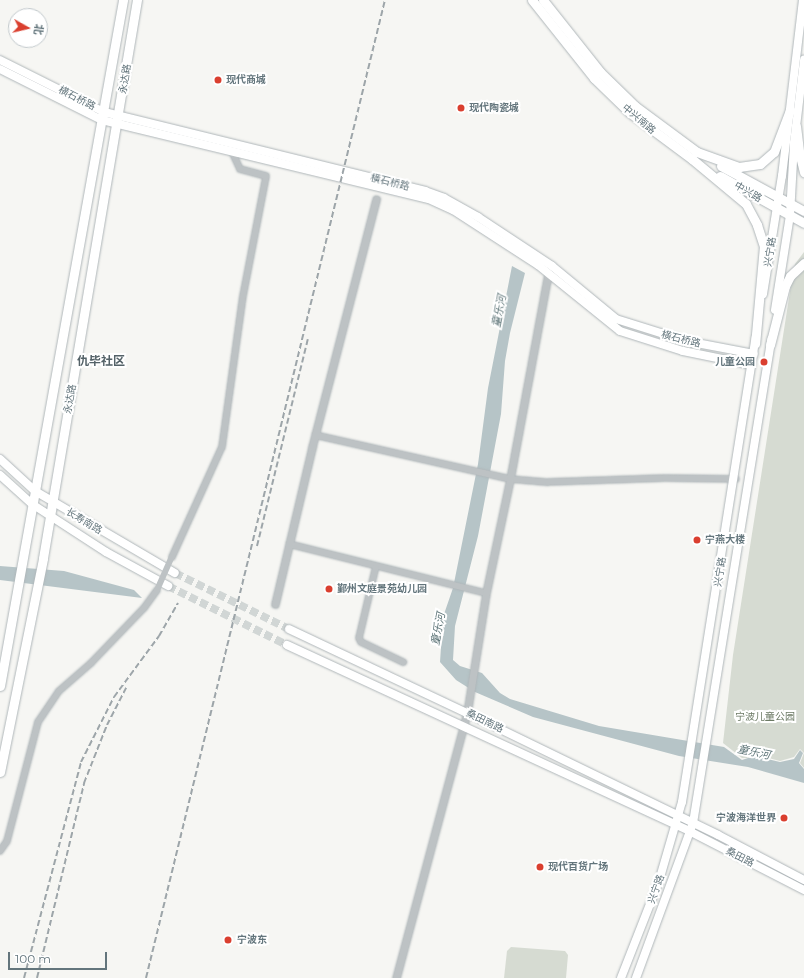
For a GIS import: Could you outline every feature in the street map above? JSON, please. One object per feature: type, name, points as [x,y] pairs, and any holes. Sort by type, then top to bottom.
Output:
[{"type":"main road","name":"永达路","points":[[0,686],[123,0]]},
{"type":"main road","name":"永达路","points":[[0,772],[43,558],[137,0]]},
{"type":"main road","name":"中兴南路","points":[[532,0],[630,113],[695,155],[746,204],[757,226],[765,258],[755,344]]},
{"type":"main road","name":"中兴南路","points":[[543,0],[597,75]]},
{"type":"main road","name":"兴宁路","points":[[621,978],[659,881],[679,816],[690,762],[736,479],[778,198],[803,0]]},
{"type":"main road","name":"横石桥路","points":[[0,60],[103,116]]},
{"type":"main road","name":"兴宁路","points":[[636,978],[691,832],[709,737],[790,215],[796,126],[804,60]]},
{"type":"main road","name":"横石桥路","points":[[0,69],[103,116],[231,150],[429,199],[469,220],[548,274],[613,326],[628,334],[683,351],[752,364]]},
{"type":"main road","name":"兴宁路","points":[[760,164],[774,152],[790,110]]},
{"type":"main road","name":"横石桥路","points":[[118,120],[438,196],[472,214],[552,266],[616,320],[686,342],[754,354]]},
{"type":"main road","name":"兴宁路","points":[[796,126],[804,172]]},
{"type":"main road","name":"中兴南路","points":[[695,155],[739,167],[760,164]]},
{"type":"main road","name":"中兴路","points":[[695,155],[804,211]]},
{"type":"main road","name":"中兴路","points":[[695,155],[776,207],[804,223]]},
{"type":"main road","points":[[770,345],[785,286],[790,276],[804,263]]},
{"type":"main road","name":"长寿南路","points":[[0,459],[34,490],[175,573]]},
{"type":"main road","name":"长寿南路","points":[[0,475],[32,504],[50,516],[106,552],[168,586]]},
{"type":"main road","name":"桑田南路","points":[[289,629],[468,713],[679,816]]},
{"type":"main road","name":"桑田南路","points":[[287,645],[463,728],[676,825]]},
{"type":"main road","name":"桑田路","points":[[679,816],[804,880]]},
{"type":"main road","name":"桑田路","points":[[676,825],[804,890]]},
{"type":"street","points":[[0,851],[7,841],[38,722],[59,691],[91,663],[144,608],[157,590],[222,447],[243,296],[266,176],[240,169],[231,150]]},
{"type":"street","points":[[275,604],[315,435],[376,199]]},
{"type":"street","points":[[396,978],[468,713],[486,593],[510,479],[548,274]]},
{"type":"street","points":[[315,435],[510,479],[548,482],[665,478],[736,479]]},
{"type":"street","points":[[289,544],[486,593]]},
{"type":"street","points":[[376,566],[359,638],[361,642],[403,662]]},
{"type":"green space","name":"宁波儿童公园","points":[[804,252],[804,753],[800,749],[794,757],[780,761],[753,754],[749,758],[742,758],[723,743],[733,655],[791,285],[795,264]]},
{"type":"green space","points":[[804,753],[804,768],[800,763]]},
{"type":"green space","points":[[511,947],[565,951],[568,955],[566,978],[504,978],[507,951]]},
{"type":"shaded area","points":[[512,266],[525,273],[510,333],[505,361],[501,414],[478,536],[455,626],[453,660],[460,666],[482,673],[500,693],[510,699],[599,726],[724,747],[742,760],[754,756],[780,762],[794,759],[800,750],[803,753],[799,763],[804,769],[804,783],[748,767],[679,756],[533,717],[475,692],[456,680],[440,662],[443,617],[453,588],[478,464],[488,388]]},
{"type":"shaded area","points":[[0,566],[64,571],[134,590],[142,598],[0,580]]},
{"type":"tunnel","points":[[175,573],[289,629]]},
{"type":"tunnel","points":[[168,586],[287,645]]},
{"type":"railway","points":[[146,978],[385,0]]},
{"type":"railway","points":[[257,546],[308,338]]},
{"type":"railway","points":[[24,978],[81,762],[114,697],[159,636],[178,603]]},
{"type":"railway","points":[[37,978],[84,783],[107,725],[126,688]]},
{"type":"place","name":"现代商城","points":[[218,80]]},
{"type":"place","name":"现代陶瓷城","points":[[461,108]]},
{"type":"place","name":"儿童公园","points":[[764,362]]},
{"type":"place","name":"宁燕大楼","points":[[697,540]]},
{"type":"place","name":"鄞州文庭景苑幼儿园","points":[[329,589]]},
{"type":"place","name":"宁波海洋世界","points":[[784,818]]},
{"type":"place","name":"现代百货广场","points":[[540,867]]},
{"type":"place","name":"宁波东","points":[[228,940]]},
{"type":"district","name":"仇毕社区","points":[[101,361]]},
{"type":"water label","name":"童乐河","points":[[499,311]]},
{"type":"water label","name":"童乐河","points":[[438,629]]},
{"type":"water label","name":"童乐河","points":[[754,752]]}]
